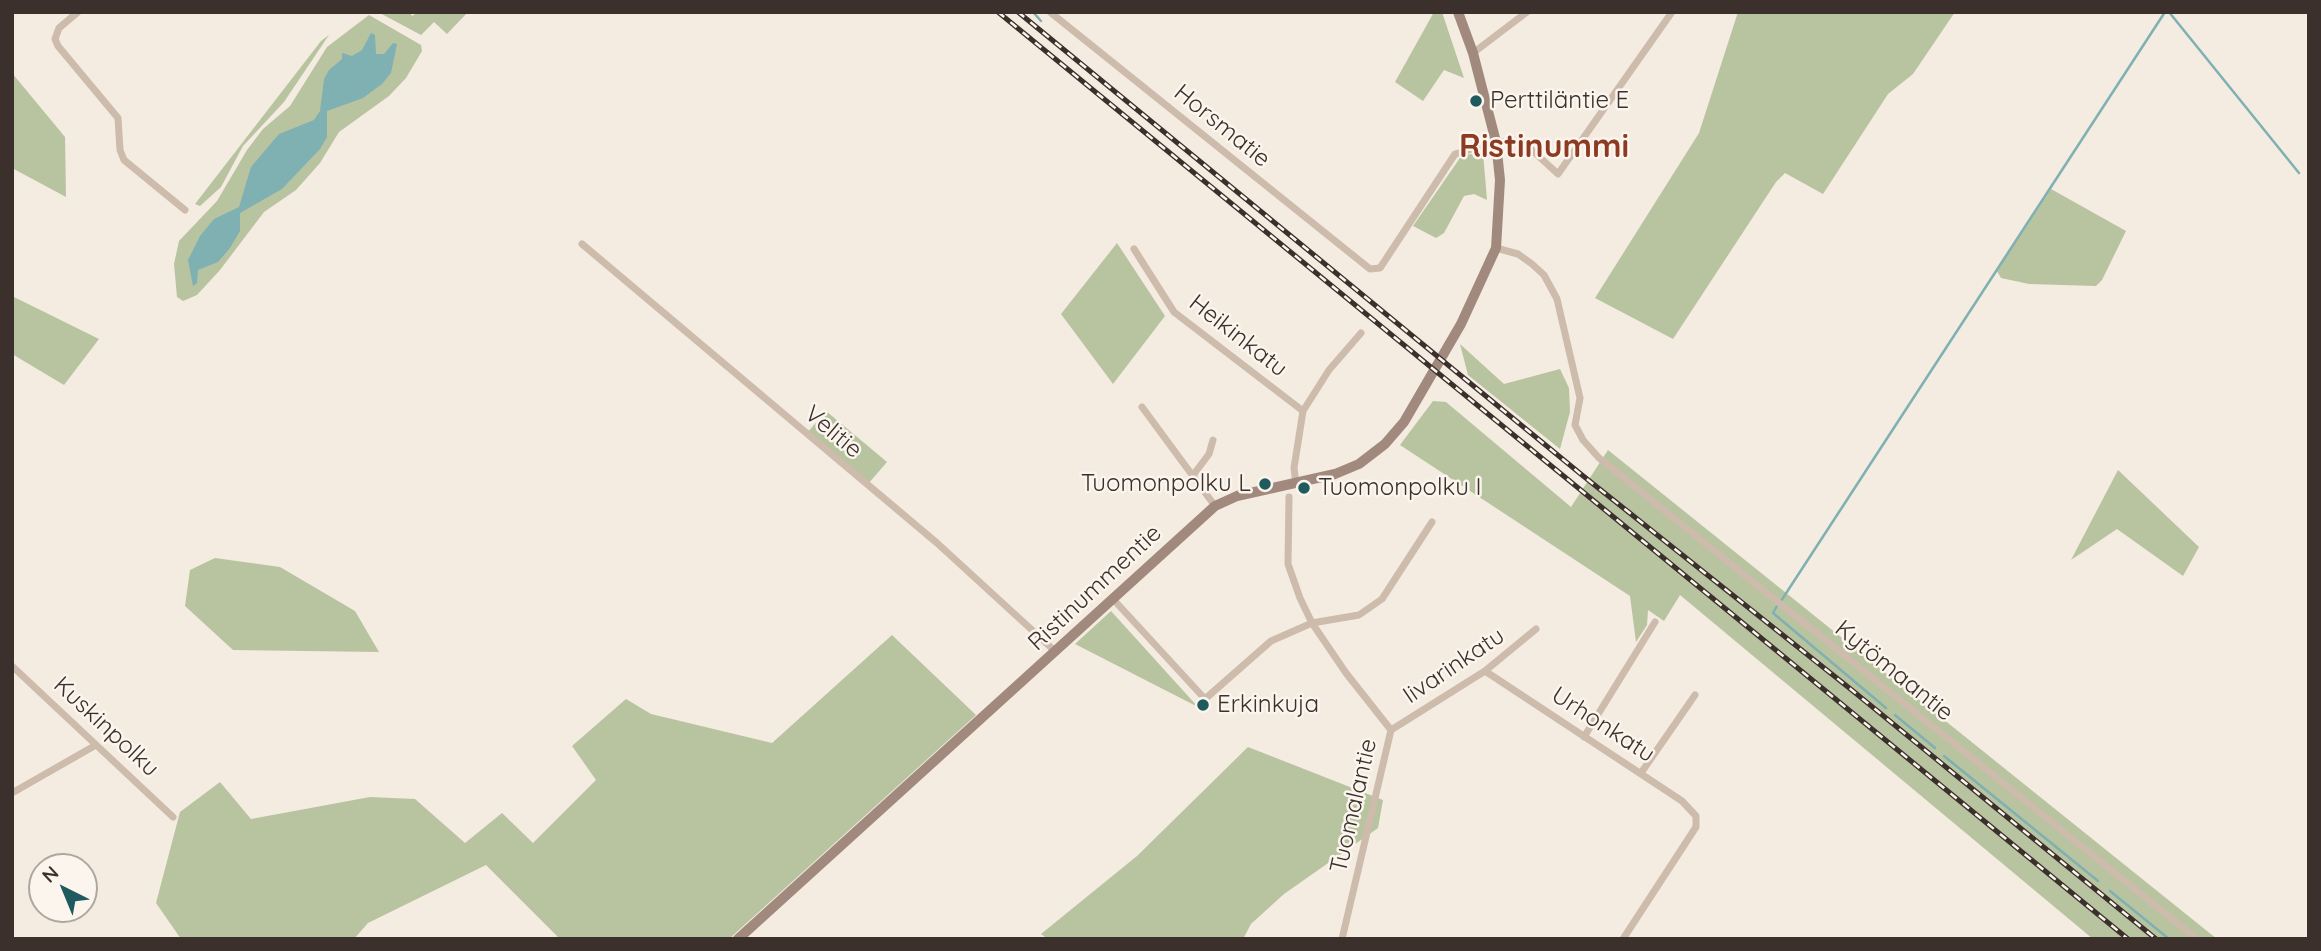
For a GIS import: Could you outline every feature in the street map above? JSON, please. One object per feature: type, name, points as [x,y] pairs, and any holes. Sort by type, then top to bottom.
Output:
[{"type":"street","points":[[78,12],[59,28],[55,39],[58,46],[118,118],[120,150],[124,160],[185,209]]},
{"type":"street","name":"Horsmatie","points":[[1050,12],[1370,269],[1380,268],[1455,154],[1496,142]]},
{"type":"street","name":"Ristinummentie","points":[[738,939],[1215,506],[1237,496],[1296,484],[1359,464],[1385,443],[1404,422],[1461,324],[1496,248],[1500,180],[1496,142],[1473,53],[1458,12]]},
{"type":"street","points":[[1473,53],[1527,12]]},
{"type":"street","points":[[1496,142],[1522,141],[1558,174],[1672,12]]},
{"type":"street","name":"Velitie","points":[[582,244],[937,543],[1056,652]]},
{"type":"street","name":"Kytömaantie","points":[[1496,248],[1518,254],[1532,264],[1544,275],[1557,299],[1580,398],[1575,425],[1599,458],[2197,939]]},
{"type":"street","name":"Heikinkatu","points":[[1134,249],[1174,312],[1303,411]]},
{"type":"street","points":[[1296,484],[1294,468],[1303,411],[1329,370],[1361,333]]},
{"type":"street","points":[[1142,407],[1215,506]]},
{"type":"street","points":[[1194,474],[1209,454],[1213,440]]},
{"type":"street","name":"Tuomalantie","points":[[1289,497],[1287,564],[1312,623],[1391,730],[1342,939]]},
{"type":"street","points":[[1113,599],[1205,699],[1271,641],[1312,623],[1359,615],[1382,599],[1432,522]]},
{"type":"street","points":[[1584,737],[1655,621]]},
{"type":"street","name":"Iivarinkatu","points":[[1391,730],[1485,671],[1536,629]]},
{"type":"street","name":"Kuskinpolku","points":[[12,666],[173,817]]},
{"type":"street","name":"Urhonkatu","points":[[1485,671],[1689,806],[1696,816],[1696,827],[1623,939]]},
{"type":"street","points":[[1642,774],[1695,695]]},
{"type":"street","points":[[12,793],[96,745]]},
{"type":"green space","points":[[378,12],[410,12],[412,16],[418,12],[468,12],[447,34],[434,22],[421,35]]},
{"type":"green space","points":[[1434,12],[1442,12],[1464,78],[1444,70],[1423,101],[1395,82]]},
{"type":"green space","points":[[1738,12],[1955,12],[1913,74],[1888,94],[1823,194],[1785,173],[1776,182],[1673,339],[1595,298],[1699,133]]},
{"type":"green space","points":[[369,15],[421,45],[422,51],[406,78],[389,96],[339,132],[320,163],[296,190],[264,212],[220,270],[197,295],[183,301],[177,297],[174,264],[179,241],[217,201],[247,150],[263,129],[290,106],[327,47]]},
{"type":"green space","points":[[329,35],[284,102],[243,146],[221,187],[200,206],[195,204],[321,41]]},
{"type":"green space","points":[[12,73],[65,137],[66,197],[12,168]]},
{"type":"green space","points":[[1483,153],[1487,200],[1474,194],[1464,196],[1444,233],[1436,238],[1413,226],[1462,155]]},
{"type":"green space","points":[[2051,189],[2126,231],[2102,280],[2096,286],[2029,284],[2001,278],[1997,271]]},
{"type":"green space","points":[[1117,243],[1165,316],[1113,384],[1061,314]]},
{"type":"green space","points":[[12,296],[99,339],[64,385],[12,354]]},
{"type":"green space","points":[[1460,344],[1504,384],[1560,369],[1569,388],[1570,412],[1560,449],[1468,375]]},
{"type":"green space","points":[[1433,401],[1446,402],[1571,507],[1608,450],[2217,939],[2093,939],[1680,595],[1664,621],[1648,610],[1647,625],[1636,642],[1630,596],[1400,445]]},
{"type":"green space","points":[[826,411],[887,462],[868,484],[807,433]]},
{"type":"green space","points":[[2118,470],[2199,547],[2183,576],[2117,529],[2071,560]]},
{"type":"green space","points":[[215,558],[280,567],[355,611],[379,652],[233,650],[185,606],[190,570]]},
{"type":"green space","points":[[1111,611],[1198,707],[1075,644]]},
{"type":"green space","points":[[892,635],[976,715],[729,939],[560,939],[486,865],[368,923],[354,939],[181,939],[156,903],[180,812],[220,782],[251,819],[370,797],[415,799],[465,843],[502,813],[533,843],[596,780],[572,746],[626,699],[651,714],[772,743]]},
{"type":"green space","points":[[1248,747],[1383,800],[1378,828],[1284,894],[1251,924],[1243,939],[1048,939],[1041,934],[1137,856]]},
{"type":"water","points":[[371,33],[375,35],[376,54],[384,54],[393,43],[397,44],[391,73],[382,84],[363,98],[327,111],[327,137],[320,149],[282,189],[240,213],[240,231],[230,248],[218,262],[198,270],[197,283],[193,286],[188,260],[200,236],[214,219],[239,207],[251,167],[279,134],[314,120],[320,111],[324,79],[329,70],[342,59],[342,53],[352,56],[362,50]]},
{"type":"waterway","points":[[1033,12],[1041,21]]},
{"type":"waterway","points":[[1781,601],[2165,12]]},
{"type":"waterway","points":[[2169,12],[2299,173]]},
{"type":"waterway","points":[[1777,606],[1773,613],[1886,708]]},
{"type":"waterway","points":[[1895,715],[1935,748]]},
{"type":"waterway","points":[[1944,756],[2098,881]]},
{"type":"waterway","points":[[2110,891],[2169,939]]},
{"type":"railway","points":[[998,12],[2128,939]]},
{"type":"railway","points":[[1018,12],[1582,475],[1853,691],[2156,939]]},
{"type":"place","name":"Perttiläntie E","points":[[1476,101]]},
{"type":"place","name":"Tuomonpolku L","points":[[1265,484]]},
{"type":"place","name":"Tuomonpolku I","points":[[1304,488]]},
{"type":"place","name":"Erkinkuja","points":[[1203,705]]},
{"type":"district","name":"Ristinummi","points":[[1544,147]]}]
